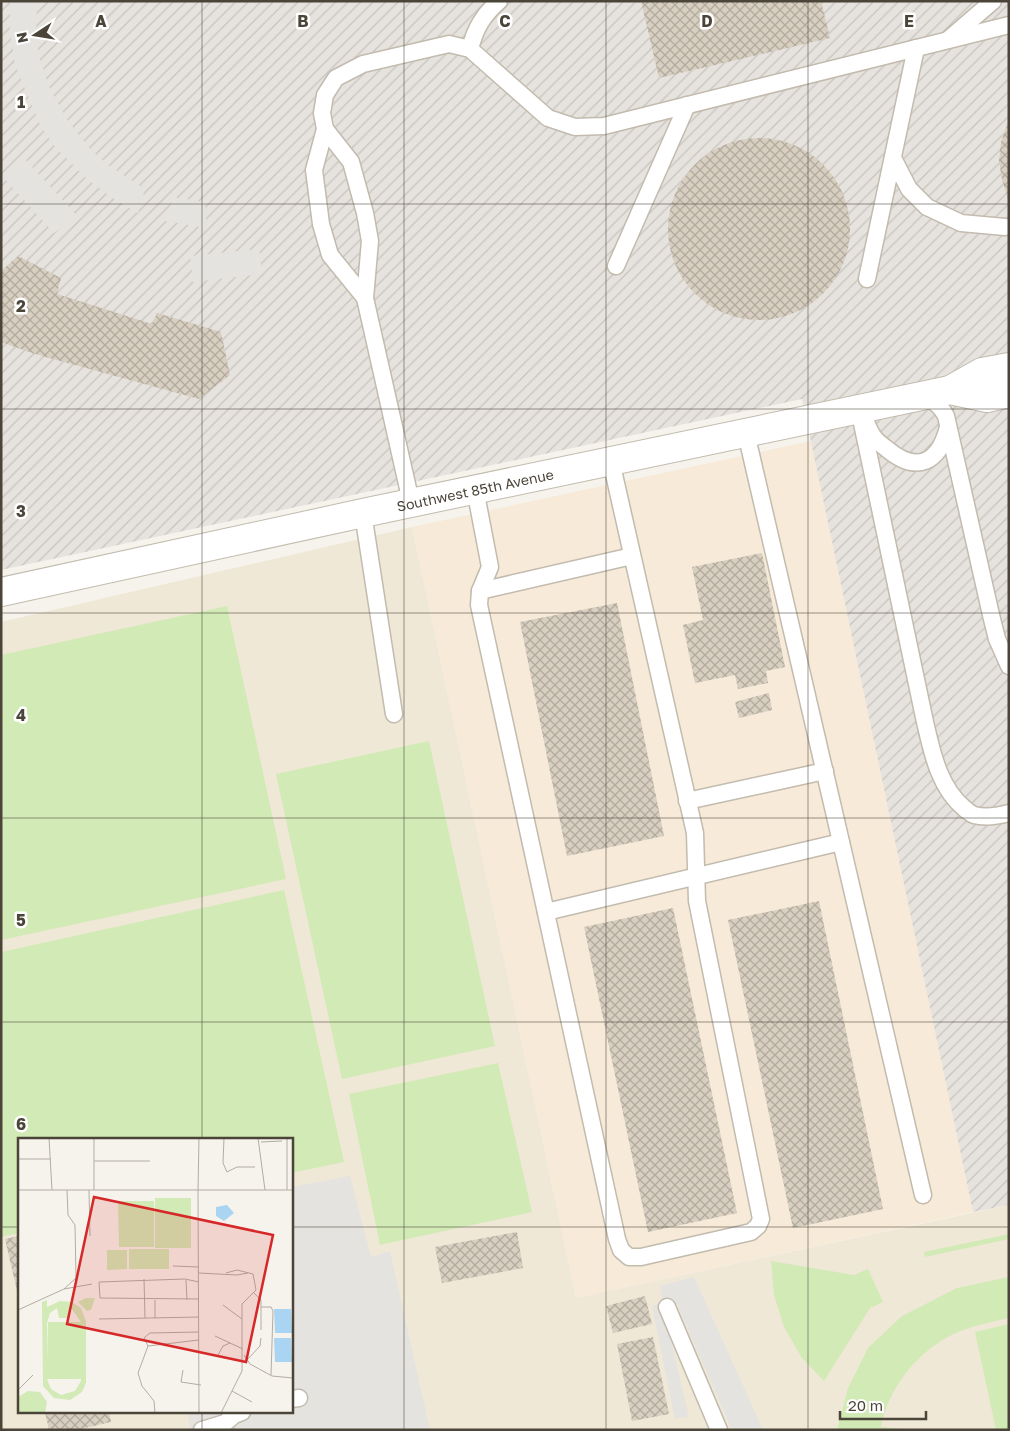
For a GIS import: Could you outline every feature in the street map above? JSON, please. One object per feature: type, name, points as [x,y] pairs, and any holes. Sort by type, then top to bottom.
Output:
[{"type":"street","name":"Southwest 85th Avenue","points":[[1,592],[411,502],[950,390],[982,372],[1009,367]]},
{"type":"street","name":"Southwest 85th Avenue","points":[[950,390],[987,398],[1009,393]]},
{"type":"lane","points":[[470,49],[474,32],[491,8],[499,1]]},
{"type":"lane","points":[[948,40],[993,1]]},
{"type":"lane","points":[[365,298],[330,255],[321,224],[314,170],[325,128],[322,113],[325,95],[336,78],[363,64],[449,44],[470,49],[548,118],[575,127],[604,126],[1009,25]]},
{"type":"lane","points":[[866,279],[916,48]]},
{"type":"lane","points":[[616,266],[687,105]]},
{"type":"lane","points":[[325,128],[351,162],[366,213],[370,241],[365,298],[411,502]]},
{"type":"lane","points":[[892,158],[909,189],[927,207],[961,222],[1005,227]]},
{"type":"lane","points":[[918,396],[932,400],[941,406],[946,416],[997,639],[1009,666]]},
{"type":"lane","points":[[859,409],[873,438],[905,462],[929,460],[938,453],[949,425]]},
{"type":"lane","points":[[859,409],[933,756],[948,790],[958,803],[973,815],[996,816],[1009,813]]},
{"type":"lane","points":[[746,433],[923,1195]]},
{"type":"lane","points":[[475,489],[490,567],[480,591],[479,605],[617,1239],[621,1250],[629,1257],[641,1258],[751,1232],[758,1226],[761,1219],[697,901],[695,833],[611,461]]},
{"type":"lane","points":[[363,513],[394,714]]},
{"type":"lane","points":[[480,591],[632,556]]},
{"type":"lane","points":[[687,801],[824,771]]},
{"type":"lane","points":[[546,912],[841,842]]},
{"type":"lane","points":[[668,1307],[719,1430]]},
{"type":"lane","points":[[202,1430],[224,1423],[237,1414]]},
{"type":"shaded area","points":[[1,1],[1009,1],[1009,1205],[973,1212],[802,399],[1,570]]},
{"type":"shaded area","points":[[10,1],[37,1],[36,31],[39,57],[50,89],[68,121],[92,151],[108,165],[145,189],[138,213],[111,197],[86,178],[56,148],[41,127],[15,65],[10,32]]},
{"type":"shaded area","points":[[26,160],[78,217],[54,233],[3,177]]},
{"type":"shaded area","points":[[173,197],[205,202],[207,228],[165,221]]},
{"type":"shaded area","points":[[259,249],[262,274],[193,282],[190,256]]},
{"type":"shaded area","points":[[811,441],[973,1212],[576,1298],[412,527]]},
{"type":"shaded area","points":[[412,527],[576,1298],[1009,1205],[1009,1430],[1,1430],[1,622]]},
{"type":"shaded area","points":[[350,1176],[371,1257],[390,1251],[430,1430],[191,1430],[187,1414],[292,1414],[292,1187]]},
{"type":"shaded area","points":[[694,1277],[763,1430],[732,1430],[677,1304],[663,1307],[689,1417],[675,1419],[652,1306],[663,1303],[660,1286]]},
{"type":"green space","points":[[227,606],[286,879],[1,940],[1,655]]},
{"type":"green space","points":[[429,741],[495,1046],[342,1079],[276,774]]},
{"type":"green space","points":[[284,890],[344,1162],[292,1173],[292,1138],[18,1138],[18,1233],[1,1237],[1,952]]},
{"type":"green space","points":[[498,1063],[532,1212],[380,1245],[349,1094]]},
{"type":"green space","points":[[1009,1234],[1009,1239],[925,1257],[924,1252]]},
{"type":"green space","points":[[771,1261],[854,1275],[868,1269],[883,1302],[870,1308],[824,1381],[802,1358],[784,1327],[774,1295]]},
{"type":"green space","points":[[1009,1277],[1009,1318],[968,1328],[934,1345],[913,1364],[896,1387],[884,1413],[881,1427],[913,1430],[837,1430],[848,1388],[868,1348],[902,1316],[957,1288]]},
{"type":"green space","points":[[1009,1324],[1009,1430],[996,1430],[975,1332]]},
{"type":"building","points":[[641,1],[821,1],[830,38],[659,78]]},
{"type":"building","points":[[1009,119],[1008,199],[999,161],[1001,142]]},
{"type":"building","points":[[759,138],[777,140],[794,145],[809,153],[829,171],[843,194],[848,211],[850,229],[848,247],[843,264],[835,279],[817,299],[794,313],[777,318],[759,320],[741,318],[724,313],[709,305],[689,287],[675,264],[670,247],[668,229],[670,211],[675,194],[683,179],[701,159],[724,145],[741,140]]},
{"type":"building","points":[[18,256],[61,278],[57,294],[152,324],[157,313],[221,332],[230,375],[199,399],[35,354],[1,342],[1,271]]},
{"type":"building","points":[[762,553],[785,667],[766,671],[768,683],[738,689],[735,675],[695,683],[683,625],[703,620],[692,567]]},
{"type":"building","points":[[617,603],[664,836],[567,856],[520,622]]},
{"type":"building","points":[[769,693],[772,710],[739,718],[735,702]]},
{"type":"building","points":[[819,901],[883,1209],[793,1228],[728,920]]},
{"type":"building","points":[[673,908],[737,1213],[648,1232],[584,927]]},
{"type":"building","points":[[517,1232],[523,1268],[442,1283],[435,1247]]},
{"type":"building","points":[[18,1236],[18,1295],[5,1239]]},
{"type":"building","points":[[645,1296],[652,1324],[613,1333],[606,1306]]},
{"type":"building","points":[[653,1337],[669,1414],[632,1421],[617,1344]]},
{"type":"building","points":[[45,1414],[109,1414],[111,1422],[76,1430],[49,1430]]}]
